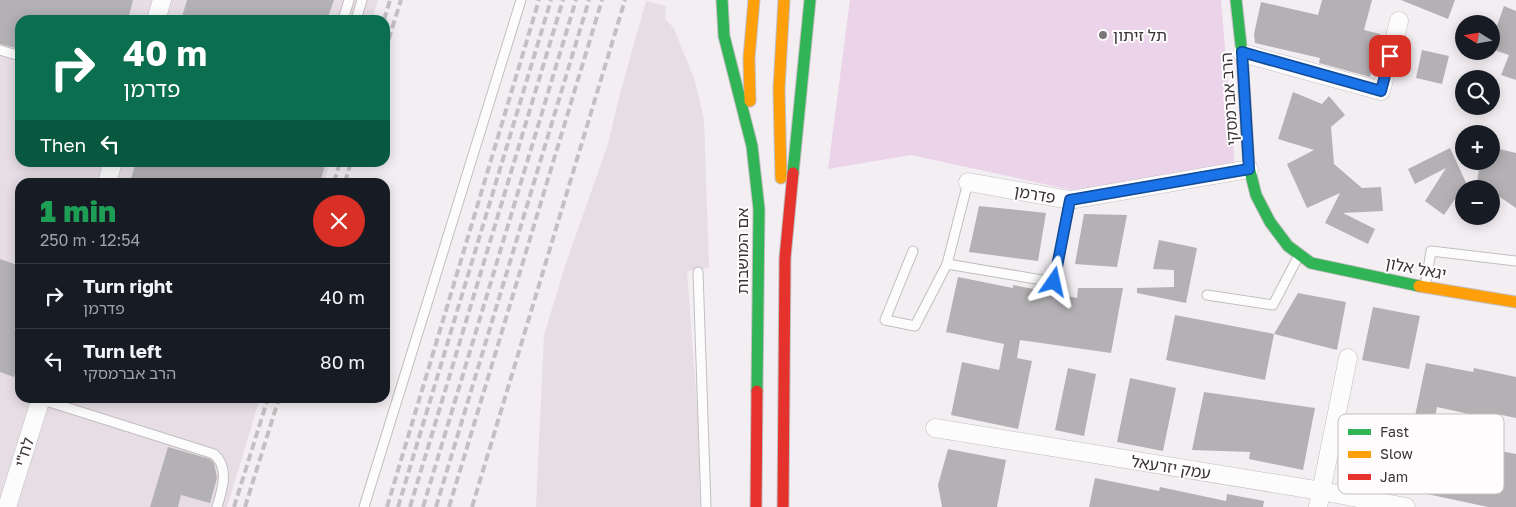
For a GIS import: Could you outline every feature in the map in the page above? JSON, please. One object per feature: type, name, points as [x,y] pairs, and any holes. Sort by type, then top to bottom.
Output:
[{"type":"main road","name":"אם המושבות","points":[[722,0],[724,36],[752,146],[758,182],[756,507]]},
{"type":"main road","points":[[752,146],[749,58],[754,0]]},
{"type":"main road","points":[[783,507],[785,258],[779,159],[779,98],[784,0]]},
{"type":"main road","points":[[785,258],[810,0]]},
{"type":"main road","name":"הרב אברמסקי","points":[[1236,0],[1242,52],[1249,169],[1267,219],[1279,237],[1298,257],[1311,263]]},
{"type":"main road","name":"יגאל אלון","points":[[1311,263],[1425,287],[1516,302]]},
{"type":"street","points":[[158,15],[162,0]]},
{"type":"street","points":[[1242,52],[1381,91],[1399,21]]},
{"type":"street","name":"פדרמן","points":[[968,182],[1070,200],[1249,169]]},
{"type":"street","points":[[1320,499],[1348,358]]},
{"type":"street","name":"לח\"י","points":[[7,507],[39,403]]},
{"type":"street","name":"עמק יזרעאל","points":[[935,428],[1320,499],[1406,507]]},
{"type":"lane","points":[[344,15],[349,0]]},
{"type":"lane","points":[[358,15],[362,0]]},
{"type":"lane","points":[[364,507],[520,0]]},
{"type":"lane","points":[[0,50],[15,54]]},
{"type":"lane","points":[[913,251],[885,320],[915,326],[947,264],[968,182]]},
{"type":"lane","points":[[947,264],[1054,282],[1070,200]]},
{"type":"lane","points":[[1425,287],[1432,251],[1516,261]]},
{"type":"lane","points":[[1207,295],[1273,305],[1298,257]]},
{"type":"lane","points":[[698,272],[706,507]]},
{"type":"lane","points":[[56,403],[214,454],[220,459],[224,469],[223,485],[217,507]]},
{"type":"shaded area","points":[[0,0],[378,0],[374,15],[15,15],[15,167],[329,167],[325,178],[15,178],[15,403],[258,403],[227,507],[0,507]]},
{"type":"shaded area","points":[[850,0],[1221,0],[1235,167],[1090,194],[911,155],[828,169]]},
{"type":"shaded area","points":[[646,1],[666,6],[665,19],[673,27],[695,81],[704,120],[709,268],[687,271],[698,420],[700,507],[536,507],[544,335],[565,266],[608,144]]},
{"type":"building","points":[[0,0],[133,0],[129,15],[15,15],[15,48],[0,44]]},
{"type":"building","points":[[187,0],[334,0],[329,15],[182,15]]},
{"type":"building","points":[[1322,0],[1372,0],[1364,30],[1380,34],[1370,77],[1319,63],[1320,58],[1255,43],[1254,34],[1261,2],[1318,15]]},
{"type":"building","points":[[1401,0],[1455,0],[1448,19]]},
{"type":"building","points":[[1504,6],[1516,11],[1516,80],[1501,75],[1509,55],[1500,52],[1500,17]]},
{"type":"building","points":[[1422,50],[1449,56],[1442,84],[1416,78]]},
{"type":"building","points":[[1293,92],[1322,104],[1329,96],[1345,115],[1331,127],[1334,164],[1362,188],[1381,187],[1383,211],[1343,213],[1375,229],[1368,244],[1325,223],[1340,193],[1307,208],[1287,164],[1314,150],[1278,139]]},
{"type":"building","points":[[1450,148],[1455,159],[1455,170],[1460,170],[1465,180],[1455,180],[1455,199],[1444,215],[1425,201],[1446,168],[1415,184],[1408,169]]},
{"type":"building","points":[[1500,149],[1516,153],[1516,208],[1500,197],[1500,180],[1477,180],[1479,170],[1500,170]]},
{"type":"building","points":[[134,167],[324,167],[321,178],[131,178]]},
{"type":"building","points":[[979,206],[1046,213],[1038,261],[969,252]]},
{"type":"building","points":[[1084,214],[1127,215],[1117,267],[1075,264]]},
{"type":"building","points":[[1159,240],[1197,248],[1186,303],[1137,293],[1137,288],[1174,287],[1174,270],[1153,269]]},
{"type":"building","points":[[0,259],[15,264],[15,374],[14,377],[0,372]]},
{"type":"building","points":[[958,277],[1013,288],[1013,285],[1077,298],[1078,288],[1123,288],[1111,353],[1020,340],[1017,358],[1032,361],[1018,429],[951,415],[962,362],[999,370],[1004,344],[946,332]]},
{"type":"building","points":[[1298,293],[1346,302],[1337,350],[1274,334]]},
{"type":"building","points":[[1373,307],[1420,316],[1409,369],[1362,360]]},
{"type":"building","points":[[1175,315],[1274,334],[1265,380],[1166,360]]},
{"type":"building","points":[[1426,363],[1473,372],[1474,368],[1516,377],[1516,418],[1504,414],[1469,414],[1437,407],[1436,414],[1415,414]]},
{"type":"building","points":[[1068,368],[1096,374],[1084,436],[1055,430]]},
{"type":"building","points":[[1130,378],[1176,388],[1163,451],[1117,442]]},
{"type":"building","points":[[1204,392],[1315,408],[1303,470],[1249,459],[1250,452],[1192,450]]},
{"type":"building","points":[[168,447],[210,459],[214,463],[217,478],[210,503],[181,495],[178,507],[150,507]]},
{"type":"building","points":[[948,449],[1006,460],[997,507],[942,507],[938,485]]},
{"type":"building","points":[[1504,452],[1516,454],[1516,507],[1488,507],[1427,494],[1504,494]]},
{"type":"building","points":[[1095,478],[1159,491],[1160,487],[1226,501],[1227,494],[1264,501],[1263,507],[1089,507]]},
{"type":"railway","points":[[386,15],[390,0]]},
{"type":"railway","points":[[390,35],[401,0]]},
{"type":"railway","points":[[387,507],[539,0]]},
{"type":"railway","points":[[398,507],[551,0]]},
{"type":"railway","points":[[410,507],[563,0]]},
{"type":"railway","points":[[423,507],[576,0]]},
{"type":"railway","points":[[436,507],[589,0]]},
{"type":"railway","points":[[449,507],[602,0]]},
{"type":"railway","points":[[472,507],[625,0]]},
{"type":"railway","points":[[335,178],[338,167]]},
{"type":"railway","points":[[346,178],[350,167]]},
{"type":"railway","points":[[234,507],[266,403]]},
{"type":"railway","points":[[245,507],[277,403]]},
{"type":"traffic: fast","points":[[722,0],[724,36],[752,146],[759,209],[757,391]]},
{"type":"traffic: fast","points":[[793,173],[810,0]]},
{"type":"traffic: fast","points":[[1236,0],[1242,54],[1249,167],[1256,195],[1270,222],[1288,246],[1311,263],[1419,286]]},
{"type":"traffic: slow","points":[[750,101],[749,58],[754,0]]},
{"type":"traffic: slow","points":[[781,178],[779,89],[784,0]]},
{"type":"traffic: slow","points":[[1419,286],[1516,302]]},
{"type":"traffic: jam","points":[[783,507],[785,258],[793,173]]},
{"type":"traffic: jam","points":[[756,507],[757,391]]},
{"type":"place","name":"תל זיתון","points":[[1103,35]]},
{"type":"route","points":[[1054,282],[1070,200],[1249,169],[1242,52],[1381,91],[1390,56]]}]
